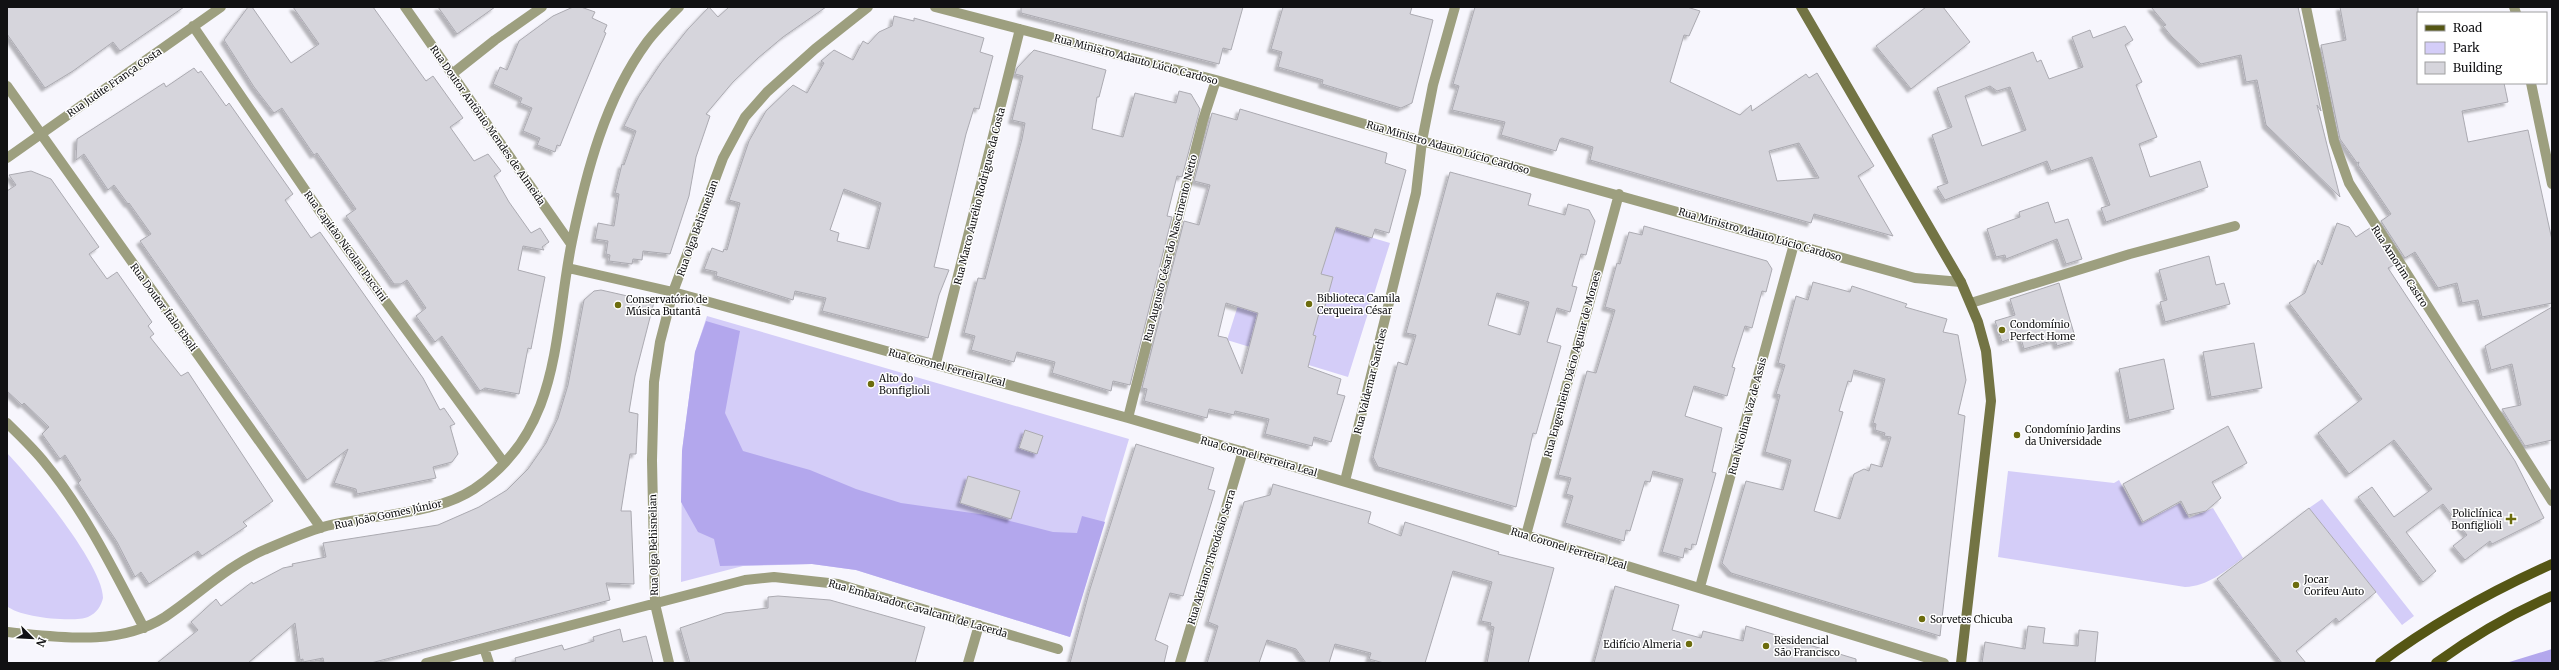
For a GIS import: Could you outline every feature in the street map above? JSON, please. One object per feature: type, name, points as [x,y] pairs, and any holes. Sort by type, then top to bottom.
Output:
[{"type":"main road","points":[[1799,8],[1961,282],[1971,303],[1986,351],[1991,401],[1961,663]]},
{"type":"main road","points":[[2380,663],[2453,614],[2515,581],[2552,564]]},
{"type":"main road","points":[[2436,663],[2459,646],[2518,612],[2552,596]]},
{"type":"street","name":"Rua Judite França Costa","points":[[7,158],[221,7]]},
{"type":"street","name":"Rua Doutor Antônio Mendes de Almeida","points":[[405,7],[571,244]]},
{"type":"street","points":[[452,74],[542,7]]},
{"type":"street","name":"Rua João Gomes Júnior","points":[[7,632],[67,638],[113,636],[144,628],[166,616],[223,574],[261,551],[321,528],[446,502],[473,490],[504,463],[534,422],[545,396],[555,359],[571,244],[588,176],[606,119],[618,91],[648,42],[679,7]]},
{"type":"street","name":"Rua Olga Behisnelian","points":[[669,663],[654,604],[652,460],[654,382],[660,342],[673,292],[723,158],[745,117],[766,92],[798,63],[868,7]]},
{"type":"street","name":"Rua Ministro Adauto Lúcio Cardoso","points":[[935,7],[1216,80],[1422,141],[1619,194],[1915,278],[1961,282]]},
{"type":"street","name":"Rua Valdemar Sanches","points":[[1345,481],[1416,193],[1422,141],[1433,85],[1455,7]]},
{"type":"street","name":"Rua Amorim Castro","points":[[2306,7],[2334,141],[2349,183],[2552,501]]},
{"type":"street","name":"Rua Capitão Nicolau Puccini","points":[[193,26],[325,219],[504,463]]},
{"type":"street","name":"Rua Marco Aurélio Rodrigues da Costa","points":[[936,363],[1020,29]]},
{"type":"street","name":"Rua Augusto César do Nascimento Netto","points":[[1128,418],[1203,120],[1216,80]]},
{"type":"street","points":[[2531,84],[2552,184]]},
{"type":"street","name":"Rua Doutor Ítalo Eboli","points":[[7,86],[321,528]]},
{"type":"street","name":"Rua Engenheiro Dácio Aguiar de Moraes","points":[[1526,535],[1619,194]]},
{"type":"street","points":[[1971,303],[2101,263],[2235,226]]},
{"type":"street","name":"Rua Nicolina Vaz de Assis","points":[[1700,587],[1794,244]]},
{"type":"street","name":"Rua Coronel Ferreira Leal","points":[[568,268],[673,292],[936,363],[1243,451],[1700,587],[1944,663]]},
{"type":"street","points":[[7,423],[45,462],[74,503],[99,542],[144,628]]},
{"type":"street","name":"Rua Adriano Theodósio Serra","points":[[1180,663],[1243,451]]},
{"type":"street","name":"Rua Embaixador Cavalcanti de Lacerda","points":[[426,663],[745,580],[781,577],[838,584],[1058,649]]},
{"type":"street","points":[[968,663],[979,625]]},
{"type":"street","points":[[484,648],[489,663]]},
{"type":"green space","points":[[1336,227],[1390,243],[1348,377],[1227,340],[1261,233]]},
{"type":"green space","points":[[707,316],[1129,439],[1070,637],[856,570],[812,564],[743,566],[681,582],[682,451],[695,352]]},
{"type":"green space","points":[[7,453],[64,522],[79,544],[100,583],[103,598],[101,604],[94,613],[88,617],[81,619],[46,618],[22,613],[7,606]]},
{"type":"green space","points":[[2008,471],[2114,483],[2119,480],[2142,523],[2180,503],[2189,518],[2213,508],[2243,558],[2208,581],[2185,587],[1998,557]]},
{"type":"green space","points":[[2322,499],[2414,616],[2402,625],[2309,508]]},
{"type":"shaded area","points":[[706,321],[740,331],[725,413],[743,451],[810,470],[856,489],[901,503],[986,515],[1053,532],[1077,533],[1082,516],[1105,522],[1070,637],[856,570],[812,564],[720,566],[714,539],[698,532],[681,502],[682,451],[695,352]]},
{"type":"shaded area","points":[[2552,649],[2552,663],[2506,663]]},
{"type":"building","points":[[7,7],[184,7],[120,51],[113,42],[73,71],[45,88],[7,34]]},
{"type":"building","points":[[248,7],[252,7],[291,63],[319,44],[293,7],[373,7],[426,81],[433,76],[463,118],[450,127],[474,161],[488,154],[501,171],[494,176],[509,202],[531,233],[540,228],[549,242],[542,247],[544,250],[523,246],[518,270],[545,277],[531,349],[528,348],[519,394],[485,388],[480,391],[442,336],[435,342],[416,316],[426,308],[407,280],[401,284],[394,284],[346,216],[356,209],[317,153],[314,155],[282,108],[274,113],[254,87],[224,40]]},
{"type":"building","points":[[438,7],[495,7],[457,34]]},
{"type":"building","points":[[573,7],[581,7],[595,12],[592,18],[607,25],[604,32],[606,33],[560,146],[557,145],[555,152],[537,145],[540,138],[523,131],[532,108],[520,103],[522,98],[493,84],[500,67],[507,70],[519,41],[553,16]]},
{"type":"building","points":[[709,7],[718,17],[729,7],[826,7],[783,37],[758,58],[733,82],[706,114],[710,116],[696,157],[689,196],[670,254],[643,251],[642,260],[633,259],[632,264],[609,261],[610,255],[606,254],[608,241],[595,239],[598,223],[614,226],[619,194],[615,193],[622,164],[624,165],[636,131],[624,126],[639,96],[661,63],[688,29]]},
{"type":"building","points":[[1021,7],[1243,7],[1231,50],[1223,48],[1219,64],[1021,13]]},
{"type":"building","points":[[1283,7],[1412,7],[1410,14],[1433,20],[1412,103],[1401,108],[1322,84],[1323,80],[1278,67],[1282,52],[1271,49]]},
{"type":"building","points":[[1475,7],[1687,7],[1700,11],[1689,36],[1684,35],[1670,82],[1740,115],[1751,105],[1752,111],[1806,74],[1809,78],[1817,73],[1874,166],[1858,176],[1893,236],[1814,214],[1811,223],[1590,160],[1593,147],[1562,138],[1560,139],[1556,151],[1501,135],[1505,122],[1452,110],[1459,86],[1453,84]],"holes":[[[1799,143],[1819,178],[1777,181],[1769,151]]]},
{"type":"building","points":[[1926,7],[1943,7],[1970,42],[1911,89],[1876,46]]},
{"type":"building","points":[[2151,7],[2298,7],[2321,111],[2317,105],[2340,197],[2266,125],[2257,80],[2246,82],[2241,55],[2201,64],[2172,37],[2163,26],[2166,25]]},
{"type":"building","points":[[2340,7],[2418,7],[2417,84],[2504,84],[2508,102],[2462,111],[2468,142],[2528,130],[2552,240],[2552,303],[2482,317],[2478,300],[2462,303],[2457,283],[2438,288],[2415,252],[2405,258],[2381,221],[2391,214],[2358,165],[2359,162],[2357,163],[2340,139],[2321,45],[2346,40]]},
{"type":"building","points":[[894,16],[914,21],[914,18],[984,38],[980,52],[993,56],[979,109],[974,108],[966,134],[934,267],[949,270],[939,295],[928,338],[822,311],[826,298],[795,291],[793,300],[716,276],[717,272],[704,269],[712,248],[723,252],[724,249],[727,250],[740,203],[729,200],[749,141],[766,111],[793,85],[807,93],[824,63],[821,61],[834,50],[853,60],[863,41],[868,44],[879,32],[892,26]],"holes":[[[844,189],[881,203],[869,249],[837,241],[839,233],[830,230]]]},
{"type":"building","points":[[2125,26],[2133,40],[2125,45],[2142,82],[2136,85],[2157,137],[2139,144],[2150,177],[2200,161],[2208,187],[2106,222],[2101,208],[2110,205],[2092,157],[2051,171],[2047,161],[1945,200],[1937,187],[1948,183],[1932,135],[1952,127],[1937,88],[2033,52],[2037,62],[2041,60],[2049,79],[2083,67],[2072,37],[2090,30],[2093,38]],"holes":[[[1990,86],[1997,91],[2010,87],[2026,130],[1982,146],[1965,96]]]},
{"type":"building","points":[[1034,50],[1106,70],[1099,97],[1097,97],[1092,129],[1123,137],[1135,93],[1176,103],[1179,91],[1191,94],[1200,109],[1182,177],[1177,176],[1167,216],[1172,217],[1130,385],[1113,381],[1111,391],[1052,373],[1055,362],[1017,352],[1014,362],[971,350],[975,336],[964,333],[978,278],[985,279],[1022,139],[1025,123],[1012,120],[1023,76],[1015,74],[1017,68]]},
{"type":"building","points":[[194,68],[198,73],[201,71],[226,106],[229,103],[293,194],[285,200],[311,238],[320,232],[423,378],[440,410],[444,408],[455,424],[450,426],[458,454],[452,462],[433,467],[436,478],[357,494],[356,489],[334,483],[348,449],[307,480],[140,241],[151,234],[129,203],[128,204],[114,185],[108,190],[84,154],[76,160],[77,139],[164,83],[166,87]]},
{"type":"building","points":[[1240,109],[1387,153],[1385,163],[1406,170],[1389,233],[1375,229],[1372,238],[1336,227],[1321,274],[1333,277],[1325,306],[1321,306],[1313,335],[1316,336],[1308,367],[1341,379],[1337,394],[1345,396],[1331,442],[1314,437],[1312,446],[1265,434],[1269,419],[1235,411],[1234,415],[1209,409],[1207,418],[1144,401],[1147,389],[1142,388],[1184,221],[1199,225],[1210,185],[1194,181],[1212,113],[1237,120]],"holes":[[[1226,303],[1258,313],[1242,374],[1227,338],[1218,336]]]},
{"type":"building","points":[[31,171],[51,179],[99,247],[89,254],[107,279],[117,272],[152,322],[148,326],[154,334],[150,337],[181,376],[188,372],[273,501],[243,522],[247,526],[202,556],[198,551],[149,584],[141,572],[135,577],[117,542],[78,483],[81,480],[65,455],[60,459],[42,434],[49,427],[24,403],[22,405],[7,391],[7,191],[16,185],[9,175]]},
{"type":"building","points":[[1450,172],[1531,194],[1528,205],[1565,215],[1568,204],[1589,210],[1595,221],[1586,255],[1581,254],[1572,286],[1577,287],[1570,312],[1557,308],[1547,342],[1561,346],[1536,434],[1533,433],[1516,507],[1378,467],[1373,457],[1398,362],[1407,365],[1416,335],[1406,333]],"holes":[[[1497,293],[1529,302],[1520,335],[1488,325]]]},
{"type":"building","points":[[2048,202],[2055,223],[2068,219],[2082,259],[2066,264],[2057,239],[2006,259],[2005,255],[1996,257],[1987,229],[2020,217],[2019,212]]},
{"type":"building","points":[[2337,223],[2349,227],[2356,237],[2370,228],[2394,265],[2388,268],[2515,461],[2544,518],[2492,544],[2490,541],[2465,560],[2453,546],[2467,535],[2443,504],[2406,532],[2436,571],[2423,582],[2358,497],[2372,487],[2394,517],[2432,489],[2394,440],[2349,474],[2318,433],[2362,399],[2289,303],[2305,293],[2318,260],[2322,265]]},
{"type":"building","points":[[1644,226],[1767,261],[1772,269],[1766,292],[1762,291],[1752,328],[1745,326],[1732,367],[1735,368],[1727,396],[1694,386],[1685,416],[1722,428],[1712,472],[1716,473],[1696,545],[1692,544],[1691,550],[1685,548],[1683,558],[1662,552],[1683,479],[1653,471],[1650,482],[1645,481],[1630,531],[1626,530],[1624,541],[1565,523],[1573,496],[1566,494],[1571,478],[1558,475],[1587,371],[1596,373],[1615,310],[1605,307],[1617,263],[1620,264],[1629,232],[1642,235]]},
{"type":"building","points":[[2209,256],[2216,285],[2224,283],[2230,304],[2165,322],[2160,302],[2167,300],[2159,270]]},
{"type":"building","points":[[1813,282],[1850,292],[1852,286],[1907,304],[1905,307],[1947,319],[1943,332],[1958,335],[1966,380],[1958,414],[1965,416],[1940,636],[1731,573],[1722,563],[1746,481],[1783,490],[1791,460],[1765,452],[1780,395],[1776,394],[1785,365],[1778,363],[1796,296],[1808,300]],"holes":[[[1854,370],[1885,379],[1873,423],[1876,424],[1875,430],[1885,433],[1884,436],[1891,437],[1882,467],[1871,464],[1869,471],[1864,469],[1854,474],[1840,519],[1814,511],[1843,412],[1839,411],[1848,381],[1851,382]]]},
{"type":"building","points":[[2059,283],[2076,340],[2057,346],[2055,340],[2024,349],[2020,335],[2002,342],[1995,321],[2015,315],[2010,299]]},
{"type":"building","points":[[601,290],[654,302],[635,376],[629,412],[638,414],[636,454],[630,454],[621,511],[631,511],[634,584],[606,583],[610,600],[371,663],[324,663],[323,658],[303,662],[303,659],[300,660],[295,623],[248,663],[157,663],[198,630],[191,622],[216,599],[221,606],[252,582],[253,584],[283,568],[293,566],[292,564],[326,557],[323,543],[438,525],[479,507],[507,490],[528,469],[546,443],[558,418],[568,385],[584,300],[594,291]]},
{"type":"building","points":[[2552,307],[2552,440],[2525,446],[2502,409],[2521,405],[2512,364],[2491,370],[2485,346]]},
{"type":"building","points":[[2254,343],[2262,388],[2211,397],[2203,352]]},
{"type":"building","points":[[2164,359],[2174,409],[2129,420],[2119,369]]},
{"type":"building","points":[[2228,426],[2247,463],[2212,482],[2221,498],[2206,511],[2188,515],[2181,501],[2143,522],[2123,484]]},
{"type":"building","points":[[1025,430],[1043,436],[1037,454],[1019,448]]},
{"type":"building","points":[[1136,444],[1214,468],[1208,489],[1215,491],[1183,596],[1170,593],[1155,640],[1168,646],[1164,663],[1070,663],[1090,589]]},
{"type":"building","points":[[968,476],[1020,491],[1011,519],[960,503]]},
{"type":"building","points":[[1273,484],[1371,512],[1368,523],[1401,536],[1405,522],[1499,552],[1498,554],[1554,568],[1528,663],[1487,663],[1494,627],[1490,626],[1491,623],[1481,621],[1492,582],[1453,571],[1425,663],[1384,663],[1369,659],[1371,653],[1335,644],[1329,663],[1306,663],[1296,649],[1267,640],[1259,663],[1207,663],[1218,626],[1208,622],[1244,502],[1270,495]]},
{"type":"building","name":"Jocar Corifeu Auto","points":[[2309,508],[2376,592],[2339,622],[2336,618],[2296,651],[2306,663],[2282,663],[2217,579]]},
{"type":"building","points":[[1615,586],[1679,605],[1672,630],[1701,638],[1703,631],[1743,641],[1746,626],[1856,659],[1856,663],[1594,663]]},
{"type":"building","points":[[778,596],[830,600],[925,627],[915,663],[690,663],[680,628],[725,613],[768,608],[768,597]]},
{"type":"building","points":[[2028,626],[2045,628],[2043,643],[2078,646],[2079,630],[2098,632],[2095,663],[1982,663],[1985,642],[2025,649]]},
{"type":"building","points":[[620,629],[623,642],[646,636],[653,663],[516,663],[515,658],[562,645],[564,650],[594,641],[593,637]]},
{"type":"place","name":"Biblioteca Camila Cerqueira César","points":[[1309,304]]},
{"type":"place","name":"Conservatório de Música Butantã","points":[[618,305]]},
{"type":"place","name":"Condomínio Perfect Home","points":[[2002,330]]},
{"type":"place","name":"Alto do Bonfiglioli","points":[[871,384]]},
{"type":"place","name":"Condomínio Jardins da Universidade","points":[[2017,435]]},
{"type":"place","name":"Policlínica Bonfiglioli","points":[[2511,519]]},
{"type":"place","name":"Jocar Corifeu Auto","points":[[2296,585]]},
{"type":"place","name":"Sorvetes Chicuba","points":[[1922,619]]},
{"type":"place","name":"Edifício Almeria","points":[[1689,644]]},
{"type":"place","name":"Residencial São Francisco","points":[[1766,646]]}]
